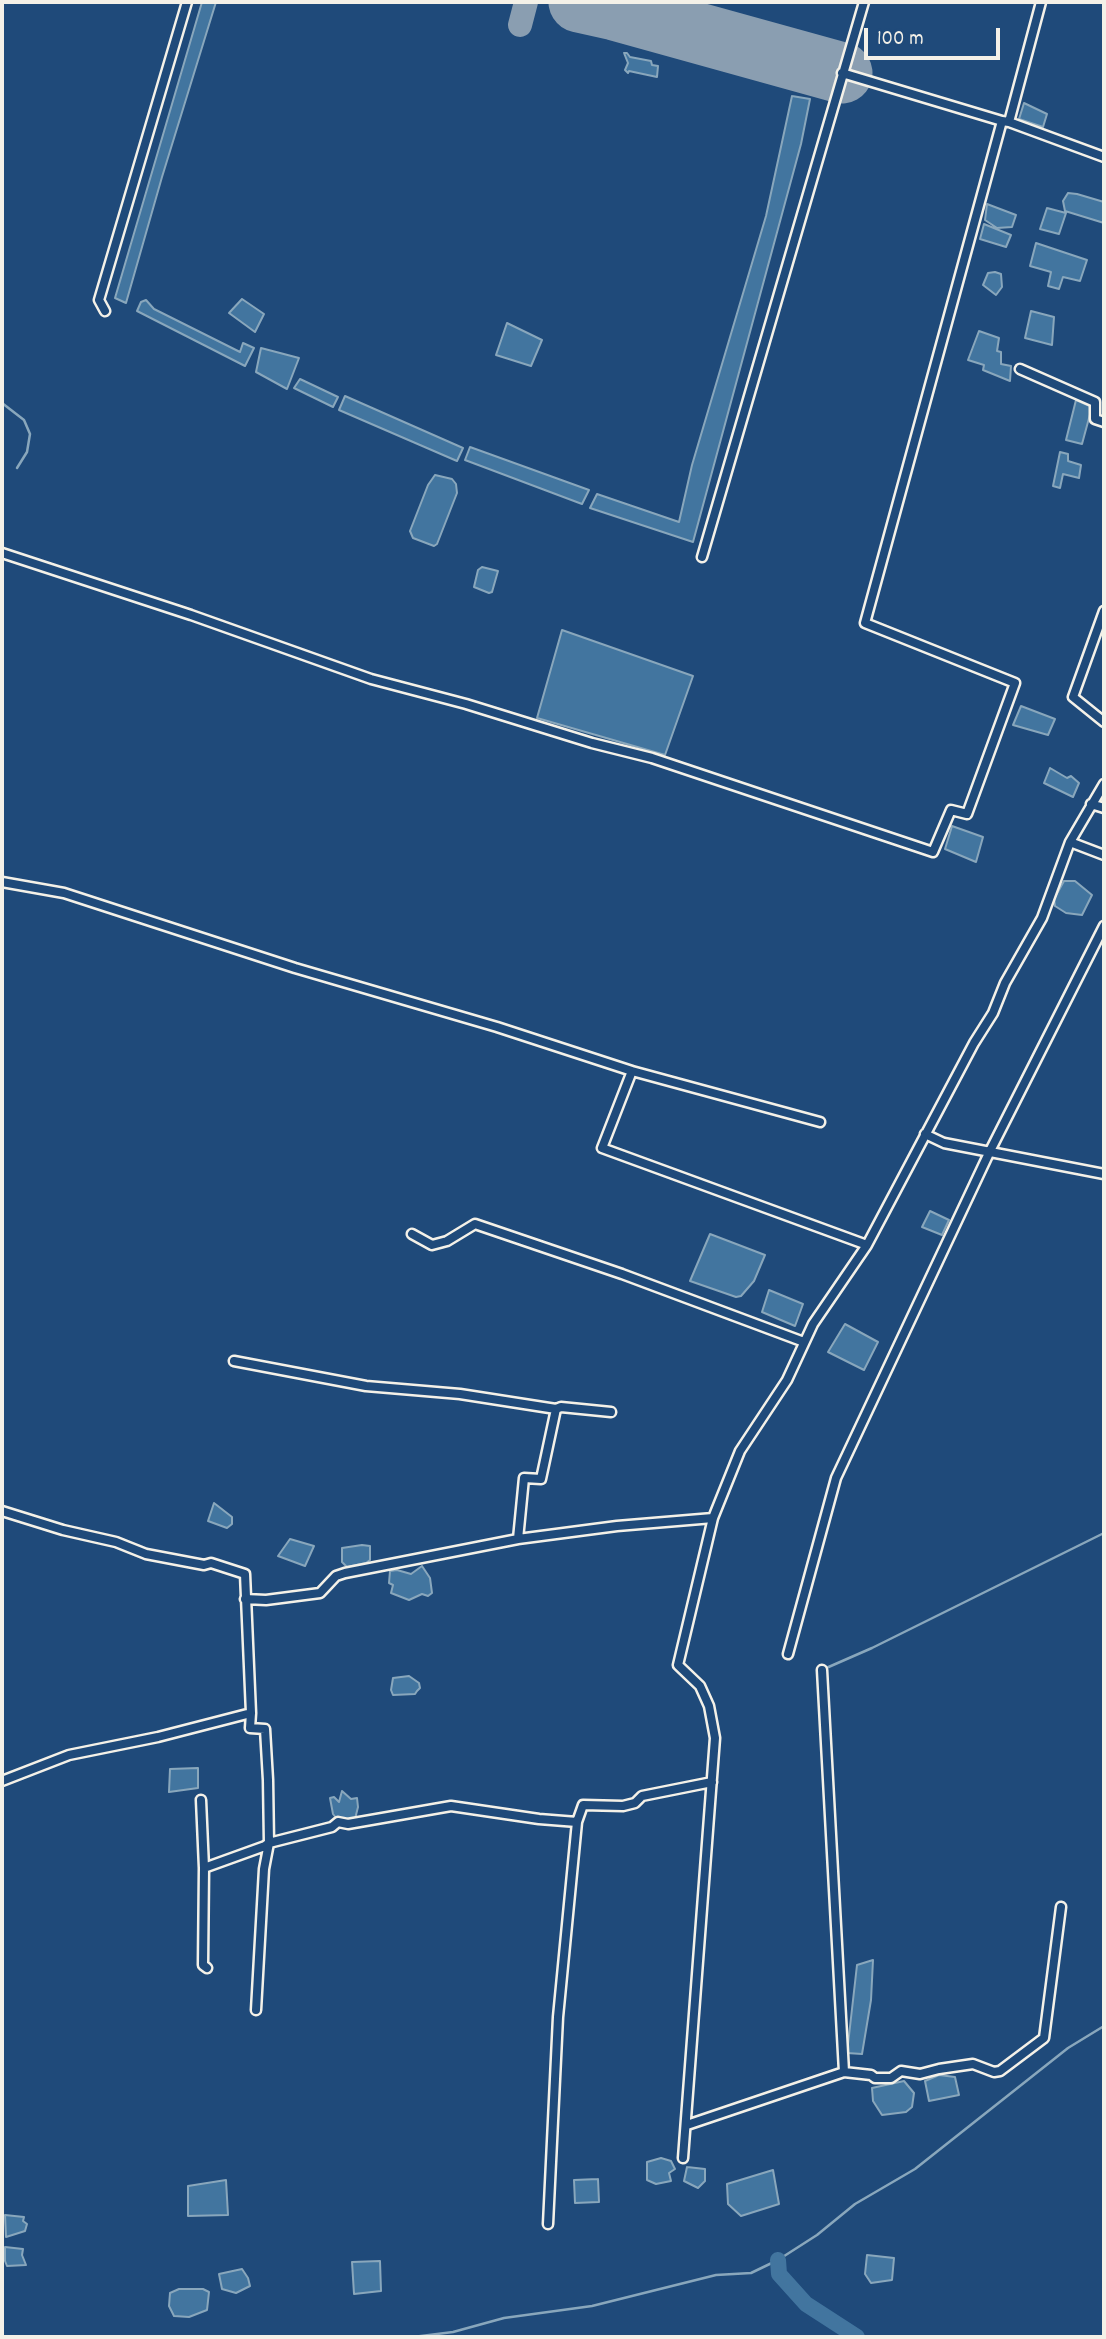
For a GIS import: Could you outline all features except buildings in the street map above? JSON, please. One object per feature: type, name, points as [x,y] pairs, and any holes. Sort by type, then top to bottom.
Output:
[{"type":"street","points":[[105,310],[99,300],[187,2]]},
{"type":"street","points":[[702,557],[864,2]]},
{"type":"street","points":[[2,553],[371,679],[652,758],[933,852],[951,810],[967,814],[1015,683],[865,623],[1041,2]]},
{"type":"street","points":[[842,73],[1006,122],[1104,157]]},
{"type":"street","points":[[1020,369],[1096,402],[1095,419],[1104,422]]},
{"type":"street","points":[[1104,611],[1073,697],[1104,722]]},
{"type":"street","points":[[683,2158],[715,1738],[709,1706],[700,1686],[678,1665],[713,1518],[740,1451],[787,1380],[813,1324],[867,1245],[974,1042],[993,1013],[1005,983],[1042,918],[1070,842],[1104,784]]},
{"type":"street","points":[[1091,804],[1104,808]]},
{"type":"street","points":[[1070,842],[1104,855]]},
{"type":"street","points":[[2,882],[64,893],[295,968],[497,1027],[632,1071],[820,1122]]},
{"type":"street","points":[[788,1654],[836,1479],[990,1151],[1104,926]]},
{"type":"street","points":[[632,1071],[602,1148],[867,1245]]},
{"type":"street","points":[[925,1134],[943,1143],[1104,1174]]},
{"type":"street","points":[[412,1234],[432,1245],[447,1241],[475,1224],[622,1274],[804,1342]]},
{"type":"street","points":[[234,1361],[366,1386],[460,1394],[556,1409],[561,1407],[611,1412]]},
{"type":"street","points":[[518,1539],[524,1478],[541,1479],[556,1409]]},
{"type":"street","points":[[2,1511],[63,1530],[116,1542],[146,1554],[204,1565],[211,1563],[245,1574],[250,1728],[265,1729],[268,1843],[264,1869],[256,2010]]},
{"type":"street","points":[[245,1600],[320,1593],[336,1577],[345,1573],[518,1539],[617,1526],[713,1518]]},
{"type":"street","points":[[822,1670],[844,2072]]},
{"type":"street","points":[[2,1782],[69,1755],[158,1737],[251,1713]]},
{"type":"street","points":[[548,2224],[558,2017],[578,1822],[583,1805],[623,1806],[635,1803],[642,1796],[712,1782]]},
{"type":"street","points":[[201,1800],[204,1868],[203,1965],[207,1968]]},
{"type":"street","points":[[204,1868],[268,1843],[332,1827],[338,1822],[348,1824],[451,1806],[578,1822]]},
{"type":"street","points":[[687,2126],[844,2072],[891,2078],[901,2071],[920,2074],[939,2068],[973,2064],[994,2073],[1000,2071],[1044,2038],[1061,1907]]},
{"type":"water","points":[[202,2],[216,2],[126,303],[115,298]]},
{"type":"water","points":[[624,53],[630,57],[651,61],[652,65],[658,66],[657,77],[629,71],[628,73],[625,70],[628,63]]},
{"type":"water","points":[[792,96],[810,99],[801,144],[693,542],[590,508],[597,494],[679,522],[692,465],[766,216]]},
{"type":"water","points":[[1024,103],[1047,114],[1043,127],[1019,119]]},
{"type":"water","points":[[1068,193],[1104,202],[1104,223],[1065,211],[1063,201]]},
{"type":"water","points":[[987,204],[1016,215],[1012,227],[997,228],[985,220]]},
{"type":"water","points":[[1047,208],[1066,213],[1059,234],[1040,229]]},
{"type":"water","points":[[984,224],[1011,235],[1006,247],[980,239]]},
{"type":"water","points":[[1036,243],[1087,260],[1080,281],[1063,277],[1059,289],[1048,286],[1051,272],[1030,266]]},
{"type":"water","points":[[988,273],[1001,274],[1002,287],[996,295],[983,285]]},
{"type":"water","points":[[242,299],[264,314],[255,332],[229,313]]},
{"type":"water","points":[[146,300],[154,309],[240,352],[243,343],[254,348],[245,366],[137,311],[141,302]]},
{"type":"water","points":[[1031,311],[1054,317],[1052,345],[1025,338]]},
{"type":"water","points":[[507,323],[542,340],[531,366],[496,355]]},
{"type":"water","points":[[979,331],[999,338],[997,351],[1001,352],[1001,364],[1011,366],[1010,381],[983,370],[984,365],[968,360]]},
{"type":"water","points":[[261,348],[299,358],[287,389],[256,372]]},
{"type":"water","points":[[300,379],[338,397],[333,407],[294,388]]},
{"type":"water","points":[[345,396],[463,448],[457,461],[339,410]]},
{"type":"water","points":[[1076,400],[1092,407],[1082,444],[1066,440]]},
{"type":"water","points":[[470,447],[589,490],[582,504],[465,460]]},
{"type":"water","points":[[1060,452],[1068,454],[1068,461],[1081,465],[1079,478],[1063,474],[1060,488],[1053,486]]},
{"type":"water","points":[[435,475],[452,479],[457,493],[434,546],[413,538],[410,531],[428,485]]},
{"type":"water","points":[[482,567],[498,571],[492,592],[489,593],[474,587],[478,570]]},
{"type":"water","points":[[562,630],[693,676],[665,755],[537,718]]},
{"type":"water","points":[[1021,706],[1055,719],[1048,735],[1013,725]]},
{"type":"water","points":[[1050,768],[1067,778],[1071,776],[1079,783],[1073,797],[1044,783]]},
{"type":"water","points":[[952,826],[983,837],[976,862],[945,849]]},
{"type":"water","points":[[1064,881],[1075,881],[1092,895],[1082,915],[1066,913],[1055,906],[1054,899]]},
{"type":"water","points":[[930,1211],[949,1220],[942,1235],[922,1227]]},
{"type":"water","points":[[710,1234],[765,1255],[754,1281],[741,1296],[736,1297],[690,1281]]},
{"type":"water","points":[[769,1290],[803,1304],[795,1326],[762,1312]]},
{"type":"water","points":[[845,1324],[878,1342],[864,1370],[828,1352]]},
{"type":"water","points":[[214,1503],[232,1517],[232,1524],[227,1528],[208,1521]]},
{"type":"water","points":[[290,1539],[314,1546],[305,1566],[278,1556]]},
{"type":"water","points":[[370,1546],[370,1560],[347,1567],[342,1562],[342,1548]]},
{"type":"water","points":[[422,1566],[430,1578],[432,1593],[409,1600],[391,1593],[393,1585],[389,1583],[390,1571],[411,1574]]},
{"type":"water","points":[[409,1676],[419,1683],[420,1688],[415,1694],[393,1695],[393,1678]]},
{"type":"water","points":[[198,1768],[198,1788],[169,1792],[170,1769]]},
{"type":"water","points":[[342,1791],[351,1799],[357,1798],[355,1819],[337,1819],[333,1814],[330,1798],[334,1797],[339,1802]]},
{"type":"water","points":[[873,1960],[871,2000],[862,2054],[847,2053],[857,1965]]},
{"type":"water","points":[[939,2075],[955,2077],[959,2095],[929,2101],[925,2081]]},
{"type":"water","points":[[904,2081],[914,2093],[912,2107],[906,2112],[882,2115],[873,2101],[872,2088]]},
{"type":"water","points":[[661,2158],[671,2161],[675,2169],[669,2173],[671,2181],[656,2184],[647,2180],[647,2162]]},
{"type":"water","points":[[687,2167],[705,2169],[705,2181],[698,2188],[684,2181]]},
{"type":"water","points":[[773,2170],[779,2204],[741,2216],[728,2204],[727,2184]]},
{"type":"water","points":[[598,2179],[599,2202],[575,2203],[574,2180]]},
{"type":"water","points":[[226,2180],[228,2215],[188,2216],[188,2186]]},
{"type":"water","points":[[5,2215],[24,2217],[23,2221],[27,2224],[25,2231],[6,2237]]},
{"type":"water","points":[[5,2247],[23,2249],[26,2265],[7,2266]]},
{"type":"water","points":[[867,2255],[894,2258],[892,2280],[871,2283],[865,2274]]},
{"type":"water","points":[[380,2261],[381,2291],[354,2294],[352,2262]]},
{"type":"water","points":[[242,2269],[250,2286],[236,2293],[222,2289],[219,2274]]},
{"type":"water","points":[[179,2289],[203,2289],[209,2292],[207,2310],[189,2317],[174,2316],[169,2306],[170,2293]]},
{"type":"waterway","points":[[2,403],[24,420],[30,434],[27,452],[17,468]]},
{"type":"waterway","points":[[824,1669],[1104,1533]]},
{"type":"waterway","points":[[413,2337],[453,2332],[504,2318],[592,2306],[716,2275],[751,2273],[778,2260],[817,2235],[855,2204],[915,2169],[1068,2048],[1104,2026]]},
{"type":"waterway","points":[[778,2260],[779,2274],[806,2304],[857,2337]]},
{"type":"taxiway","points":[[520,25],[526,2]]},
{"type":"runway","points":[[579,2],[842,73]]}]
